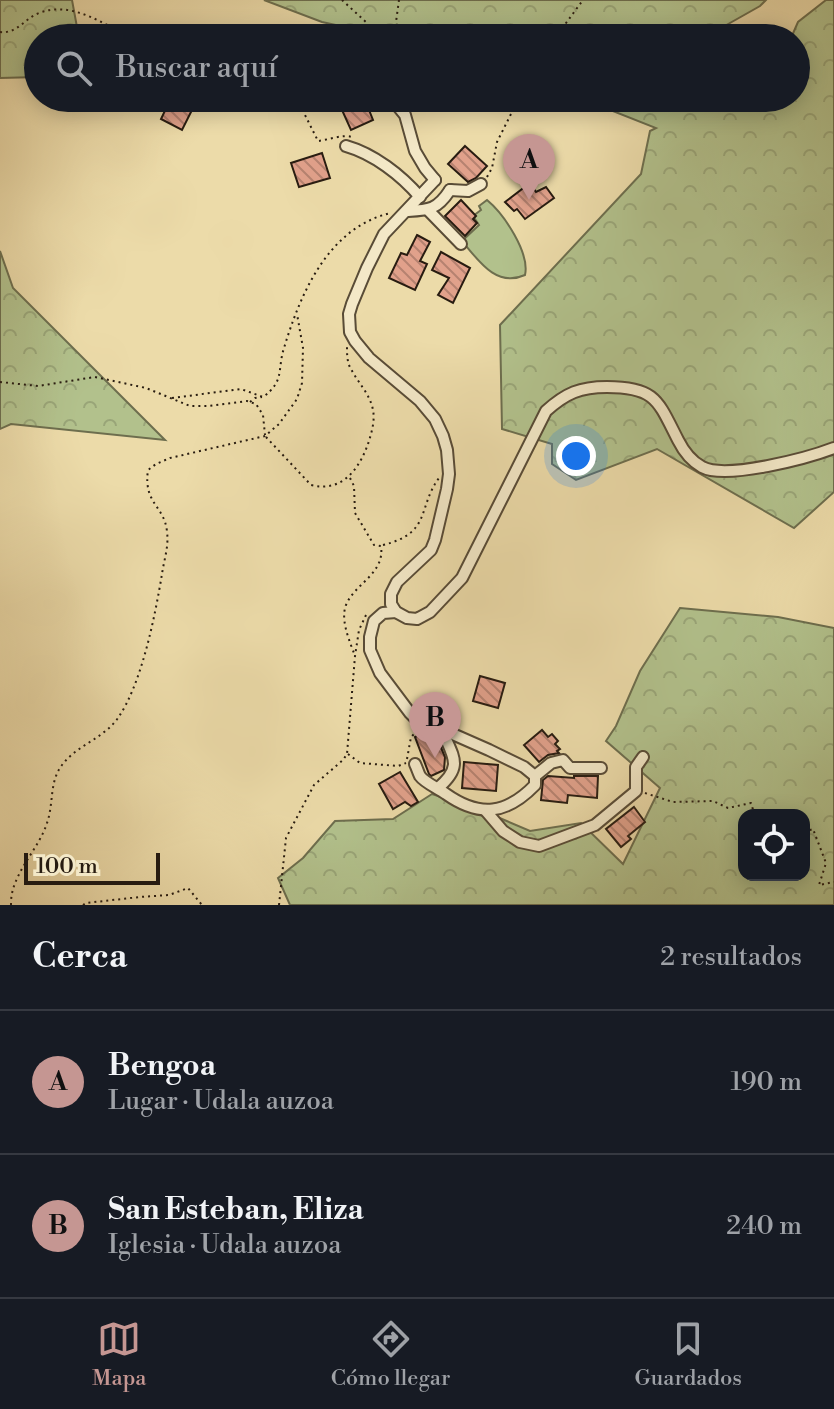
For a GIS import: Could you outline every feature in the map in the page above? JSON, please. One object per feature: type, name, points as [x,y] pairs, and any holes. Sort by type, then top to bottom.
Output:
[{"type":"street","points":[[403,112],[415,151],[435,180]]},
{"type":"street","points":[[346,146],[375,159],[420,197]]},
{"type":"street","points":[[407,211],[428,210],[442,201],[450,185],[447,181],[435,180],[384,234],[349,314],[350,332],[355,341],[369,358],[420,401],[435,419],[443,436],[449,464],[447,489],[431,550],[397,582],[391,594],[391,604],[396,612],[417,619],[430,612],[462,578],[546,411],[575,390],[618,387],[636,389],[651,396],[689,458],[705,469],[720,472],[745,469],[834,448]]},
{"type":"street","points":[[450,190],[468,191],[481,184]]},
{"type":"street","points":[[428,210],[461,244]]},
{"type":"street","points":[[396,612],[383,613],[374,621],[370,650],[374,663],[410,713],[423,726],[442,730],[524,767],[535,776]]},
{"type":"street","points":[[438,788],[454,768],[454,760],[442,730]]},
{"type":"street","points":[[485,810],[503,831],[520,842],[539,846],[595,825],[636,791],[636,767],[643,757]]},
{"type":"street","points":[[535,776],[551,763],[563,760],[570,768],[601,768]]},
{"type":"street","points":[[410,764],[421,778],[464,805],[485,810],[501,808],[519,800],[535,785],[535,776]]},
{"type":"path","points":[[342,0],[368,24]]},
{"type":"path","points":[[396,24],[399,0]]},
{"type":"path","points":[[565,24],[583,0]]},
{"type":"path","points":[[0,32],[14,30],[41,12],[66,9],[81,11],[107,24]]},
{"type":"path","points":[[304,112],[318,141],[334,139]]},
{"type":"path","points":[[481,184],[490,172],[497,142],[512,112]]},
{"type":"path","points":[[250,402],[275,389],[282,352],[297,314],[317,268],[334,246],[351,230],[380,216],[407,211]]},
{"type":"path","points":[[11,905],[12,891],[48,822],[56,774],[70,756],[97,739],[117,719],[144,655],[167,546],[165,522],[149,496],[148,470],[170,458],[265,436],[279,424],[297,399],[302,383],[303,348],[297,314]]},
{"type":"path","points":[[0,382],[38,386],[95,377],[132,385],[190,406],[250,402],[256,404],[263,415],[265,436],[311,485],[327,486],[338,484],[356,469],[366,450],[374,418],[370,401],[348,362],[350,332]]},
{"type":"path","points":[[172,398],[241,389],[263,397]]},
{"type":"path","points":[[349,477],[354,486],[355,513],[359,523],[374,545],[381,546],[404,537],[421,522],[434,485],[449,464]]},
{"type":"path","points":[[279,905],[286,838],[314,785],[347,754],[355,656],[348,637],[346,606],[378,567],[383,551],[381,546]]},
{"type":"path","points":[[347,754],[360,763],[410,764],[411,737],[423,726]]},
{"type":"path","points":[[636,791],[673,802],[713,801],[728,808],[751,803],[753,809]]},
{"type":"path","points":[[810,830],[813,829],[826,863],[819,885],[834,882]]},
{"type":"path","points":[[83,905],[169,895],[188,888],[202,905]]},
{"type":"green space","points":[[0,0],[72,0],[76,24],[24,24],[24,77],[0,78]]},
{"type":"green space","points":[[264,0],[766,0],[728,24],[322,22]]},
{"type":"green space","points":[[826,0],[834,0],[834,492],[794,528],[657,449],[576,480],[552,464],[552,444],[502,429],[500,325],[641,174],[650,131],[656,128],[615,112],[810,112],[810,24],[798,22]]},
{"type":"green space","points":[[487,200],[501,215],[520,245],[526,266],[525,275],[505,278],[497,275],[481,264],[462,241],[479,225],[473,216]]},
{"type":"green space","points":[[0,251],[13,288],[165,440],[11,424],[0,429]]},
{"type":"green space","points":[[680,608],[778,617],[834,628],[834,905],[290,905],[278,878],[303,858],[335,821],[393,819],[432,794],[530,831],[581,823],[623,864],[660,788],[606,741],[616,726],[640,671]]},
{"type":"building","points":[[164,112],[191,112],[182,130],[161,119]]},
{"type":"building","points":[[343,112],[370,112],[373,120],[351,130]]},
{"type":"building","points":[[465,146],[487,166],[468,182],[448,164]]},
{"type":"building","points":[[322,153],[330,178],[299,187],[291,163]]},
{"type":"building","points":[[530,183],[536,192],[546,187],[554,198],[525,219],[517,209],[514,211],[505,202]]},
{"type":"building","points":[[461,200],[476,216],[473,219],[477,223],[465,236],[445,216]]},
{"type":"building","points":[[417,235],[430,242],[420,261],[427,264],[415,290],[389,278],[401,253],[407,255]]},
{"type":"building","points":[[441,252],[470,268],[453,303],[438,295],[449,278],[432,270]]},
{"type":"building","points":[[480,676],[505,683],[498,708],[473,701]]},
{"type":"building","points":[[542,730],[548,737],[552,734],[560,749],[557,751],[559,753],[548,755],[539,762],[524,745]]},
{"type":"building","points":[[422,734],[436,736],[445,757],[444,770],[431,776],[415,737]]},
{"type":"building","points":[[464,762],[498,765],[496,791],[462,788]]},
{"type":"building","points":[[400,772],[418,802],[411,806],[405,802],[393,809],[379,784]]},
{"type":"building","points":[[548,776],[598,776],[597,798],[568,795],[567,803],[541,800],[543,780]]},
{"type":"building","points":[[634,807],[645,822],[628,836],[631,839],[621,847],[606,829]]},
{"type":"place","name":"Bengoa","points":[[529,200]]},
{"type":"place","name":"San Esteban, Eliza","points":[[435,758]]}]
